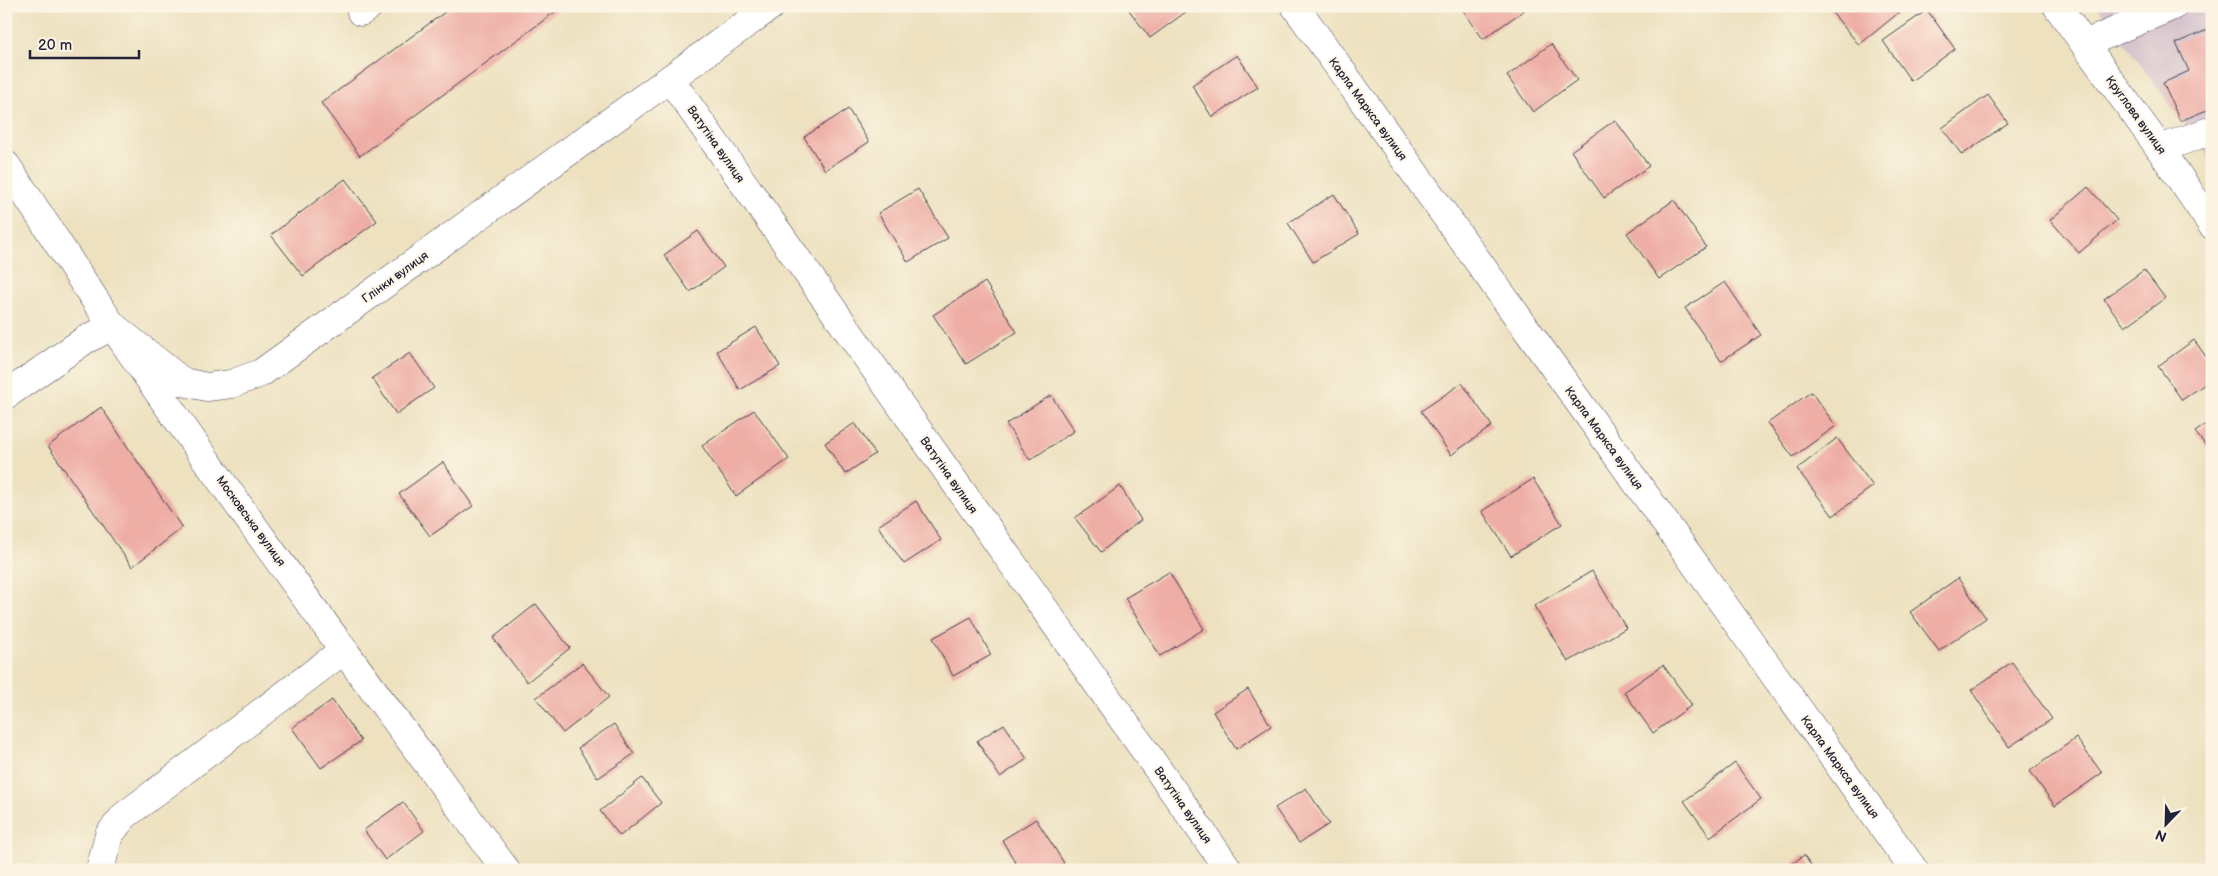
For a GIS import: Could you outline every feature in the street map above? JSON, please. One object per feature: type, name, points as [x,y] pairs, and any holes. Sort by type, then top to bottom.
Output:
[{"type":"street","name":"Глінки вулиця","points":[[113,326],[183,382],[207,387],[231,384],[261,373],[771,6]]},
{"type":"street","name":"Карла Маркса вулиця","points":[[1295,6],[1914,870]]},
{"type":"street","name":"Круглова вулиця","points":[[2057,6],[2212,225]]},
{"type":"street","points":[[2085,44],[2173,6]]},
{"type":"street","name":"Ватутіна вулиця","points":[[670,79],[1229,870]]},
{"type":"street","points":[[2160,149],[2212,130]]},
{"type":"street","name":"Московська вулиця","points":[[6,165],[113,326],[344,650],[506,870]]},
{"type":"street","points":[[6,395],[85,340],[113,326]]},
{"type":"street","points":[[100,870],[109,835],[124,816],[344,650]]},
{"type":"shaded area","points":[[2097,6],[2212,6],[2212,161]]},
{"type":"building","points":[[453,6],[563,6],[360,156],[321,103]]},
{"type":"building","points":[[1126,6],[1194,6],[1150,38]]},
{"type":"building","points":[[1460,6],[1524,6],[1526,9],[1483,39]]},
{"type":"building","points":[[1835,6],[1907,6],[1859,45],[1830,10]]},
{"type":"building","points":[[1927,10],[1955,49],[1911,81],[1883,41]]},
{"type":"building","points":[[2212,28],[2212,108],[2180,121],[2163,83],[2189,71],[2176,43]]},
{"type":"building","points":[[1551,44],[1577,80],[1533,112],[1507,76]]},
{"type":"building","points":[[1237,55],[1258,87],[1212,117],[1192,85]]},
{"type":"building","points":[[1988,95],[2008,123],[1962,155],[1942,128]]},
{"type":"building","points":[[848,109],[869,142],[825,170],[804,137]]},
{"type":"building","points":[[1615,120],[1649,166],[1604,198],[1571,151]]},
{"type":"building","points":[[345,179],[377,221],[303,276],[271,235]]},
{"type":"building","points":[[2088,187],[2117,220],[2079,253],[2050,220]]},
{"type":"building","points":[[918,189],[948,238],[908,262],[878,213]]},
{"type":"building","points":[[1334,194],[1359,234],[1313,262],[1288,223]]},
{"type":"building","points":[[1674,200],[1706,247],[1659,279],[1627,233]]},
{"type":"building","points":[[698,231],[724,267],[690,292],[664,255]]},
{"type":"building","points":[[2144,270],[2165,298],[2125,327],[2104,299]]},
{"type":"building","points":[[985,282],[1017,332],[966,364],[933,315]]},
{"type":"building","points":[[1725,282],[1761,335],[1721,361],[1685,308]]},
{"type":"building","points":[[756,327],[780,366],[740,390],[717,351]]},
{"type":"building","points":[[2194,340],[2212,365],[2212,379],[2182,400],[2158,366]]},
{"type":"building","points":[[410,353],[434,388],[396,414],[372,378]]},
{"type":"building","points":[[1462,383],[1492,426],[1451,455],[1421,411]]},
{"type":"building","points":[[1811,392],[1836,426],[1793,457],[1768,423]]},
{"type":"building","points":[[1051,395],[1074,431],[1030,460],[1006,424]]},
{"type":"building","points":[[101,407],[182,528],[132,567],[48,446]]},
{"type":"building","points":[[754,410],[789,459],[736,496],[702,446]]},
{"type":"building","points":[[2212,420],[2212,453],[2195,432]]},
{"type":"building","points":[[855,423],[875,454],[845,474],[825,443]]},
{"type":"building","points":[[1837,438],[1873,486],[1833,516],[1797,469]]},
{"type":"building","points":[[443,462],[473,506],[430,536],[399,494]]},
{"type":"building","points":[[1533,479],[1562,524],[1511,556],[1482,511]]},
{"type":"building","points":[[1120,486],[1141,520],[1101,552],[1075,518]]},
{"type":"building","points":[[916,501],[941,540],[904,564],[878,526]]},
{"type":"building","points":[[1592,571],[1626,628],[1568,662],[1534,606]]},
{"type":"building","points":[[1169,572],[1204,629],[1160,656],[1125,598]]},
{"type":"building","points":[[1958,578],[1986,618],[1939,651],[1910,612]]},
{"type":"building","points":[[536,604],[570,648],[527,682],[493,638]]},
{"type":"building","points":[[971,617],[991,655],[953,676],[933,638]]},
{"type":"building","points":[[2012,662],[2052,719],[2009,747],[1971,690]]},
{"type":"building","points":[[582,663],[609,697],[563,733],[536,698]]},
{"type":"building","points":[[1663,665],[1692,705],[1653,733],[1624,692]]},
{"type":"building","points":[[1248,689],[1271,726],[1236,749],[1213,712]]},
{"type":"building","points":[[332,700],[361,741],[321,768],[292,728]]},
{"type":"building","points":[[614,724],[634,754],[598,778],[578,748]]},
{"type":"building","points":[[1004,724],[1027,759],[1000,777],[977,741]]},
{"type":"building","points":[[2076,738],[2102,773],[2055,806],[2030,771]]},
{"type":"building","points":[[1735,763],[1761,799],[1710,837],[1684,801]]},
{"type":"building","points":[[642,778],[661,803],[620,836],[600,811]]},
{"type":"building","points":[[1306,788],[1329,824],[1299,843],[1275,808]]},
{"type":"building","points":[[403,802],[424,831],[385,860],[364,830]]},
{"type":"building","points":[[1036,819],[1064,863],[1054,870],[1020,870],[1002,840]]},
{"type":"building","points":[[1804,855],[1814,870],[1784,870]]}]
